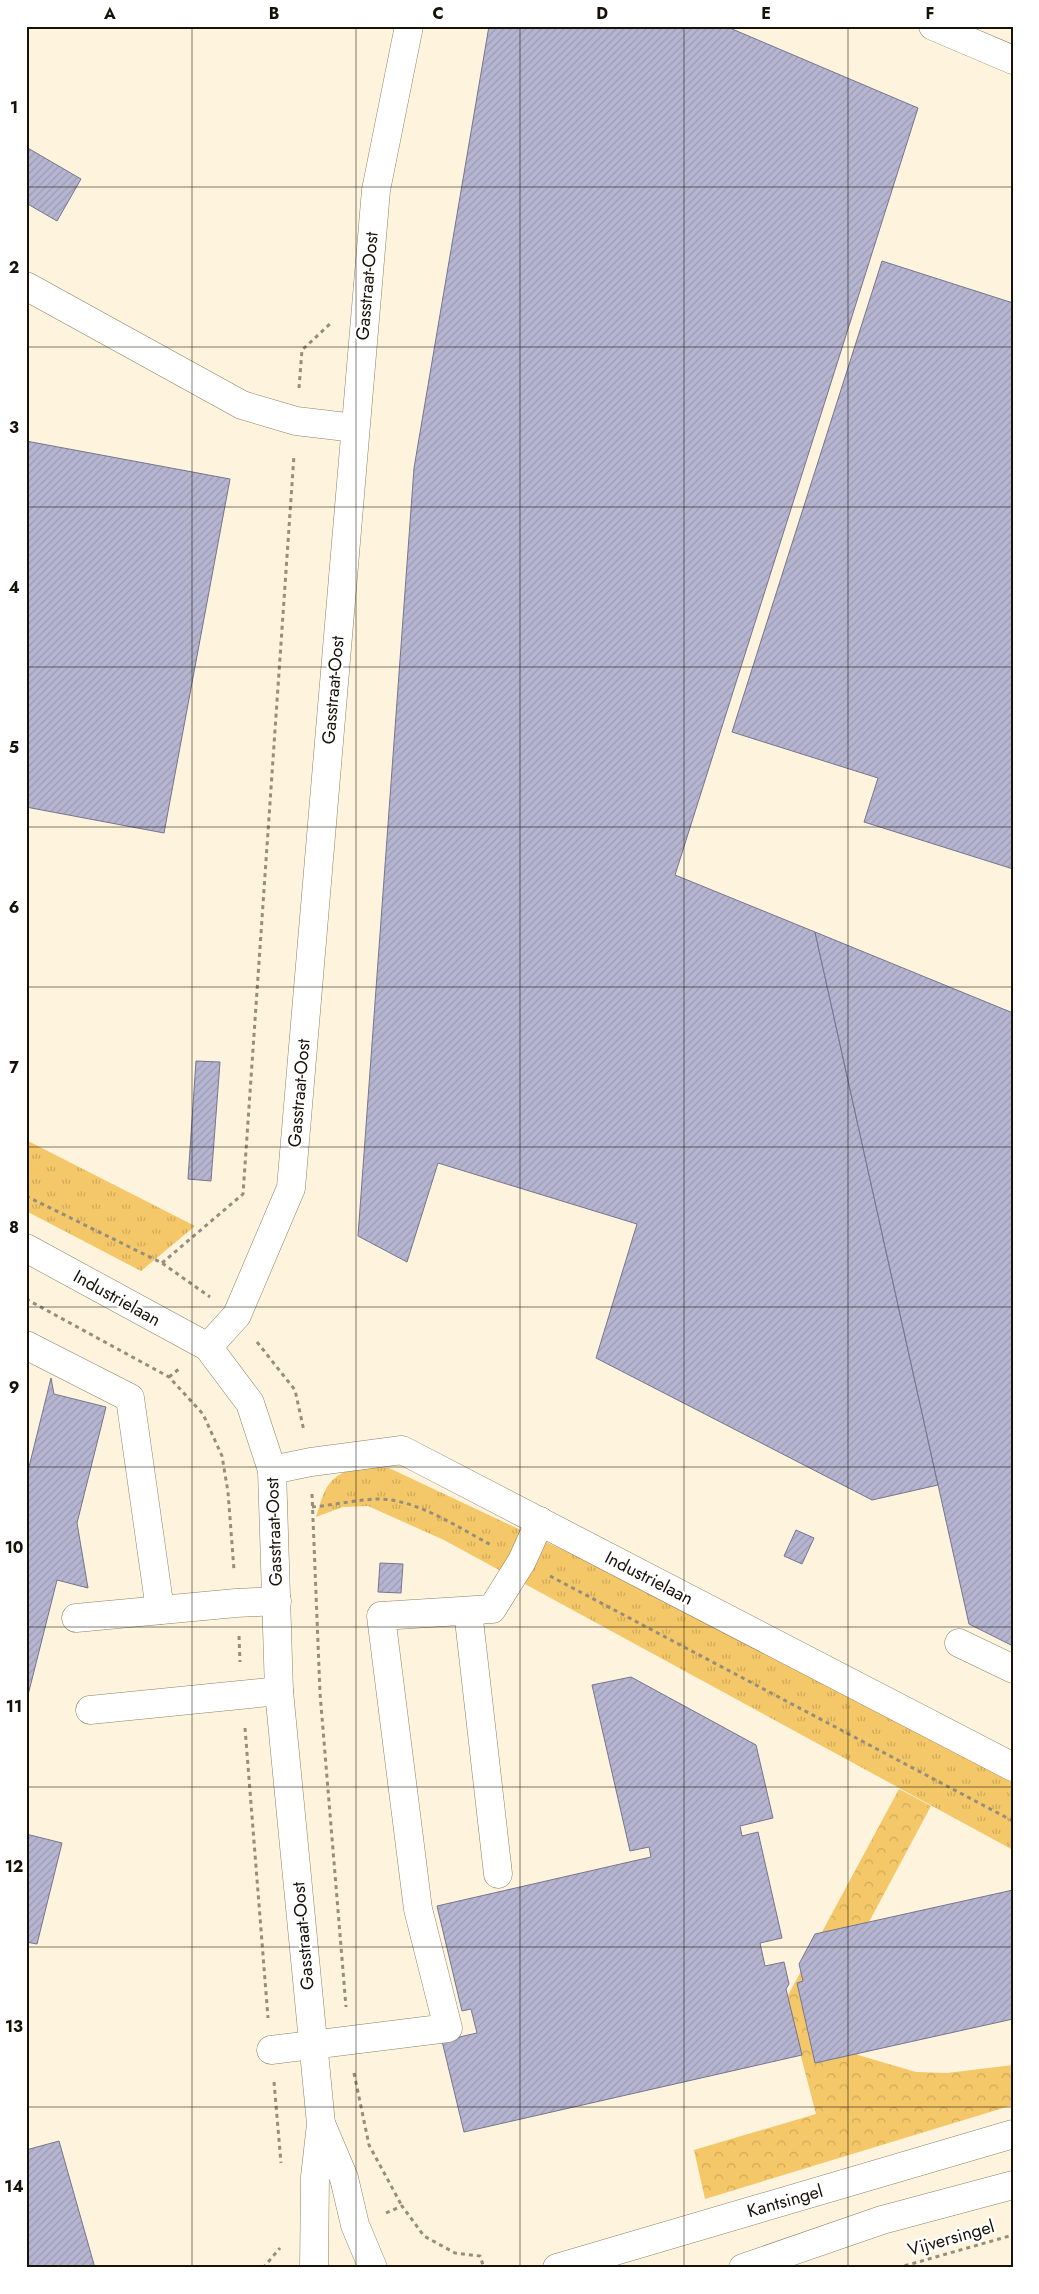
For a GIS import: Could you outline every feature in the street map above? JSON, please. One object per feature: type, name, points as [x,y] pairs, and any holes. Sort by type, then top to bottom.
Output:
[{"type":"street","name":"Gasstraat-Oost","points":[[314,2268],[315,2177],[321,2124],[279,1691],[272,1470],[250,1403],[208,1347],[237,1315],[291,1188],[376,190],[409,26]]},
{"type":"street","points":[[933,26],[1013,60]]},
{"type":"street","points":[[26,286],[242,405],[296,421],[355,428]]},
{"type":"street","name":"Industrielaan","points":[[26,1248],[208,1347]]},
{"type":"street","points":[[26,1345],[130,1398],[160,1610]]},
{"type":"street","name":"Industrielaan","points":[[272,1470],[310,1462],[402,1450],[1013,1767]]},
{"type":"street","points":[[271,2050],[448,2028],[418,1909],[381,1616],[492,1610],[522,1561],[540,1521]]},
{"type":"street","points":[[76,1618],[277,1601]]},
{"type":"street","points":[[468,1610],[498,1874]]},
{"type":"street","points":[[959,1643],[1013,1669]]},
{"type":"street","points":[[90,1710],[279,1691]]},
{"type":"street","name":"Gasstraat-Oost","points":[[321,2124],[344,2178],[355,2225],[373,2268]]},
{"type":"street","name":"Kantsingel","points":[[557,2268],[1013,2134]]},
{"type":"street","points":[[743,2268],[882,2220],[1013,2185]]},
{"type":"path","points":[[162,1263],[243,1194],[302,350],[366,290]]},
{"type":"path","name":"Gasstraat-Oost","points":[[310,1462],[320,1693],[348,2040],[370,2145],[402,2206]]},
{"type":"path","points":[[228,1492],[271,2050],[282,2169]]},
{"type":"path","points":[[312,1507],[380,1499],[404,1502],[440,1518],[1013,1821]]},
{"type":"path","name":"Vijversingel","points":[[897,2268],[1013,2235]]},
{"type":"green space","points":[[26,1140],[195,1226],[141,1271],[26,1211]]},
{"type":"green space","points":[[357,1467],[389,1468],[597,1566],[1013,1778],[1013,1850],[444,1540],[368,1506],[343,1507],[316,1517],[328,1485],[339,1475]]},
{"type":"green space","points":[[899,1789],[931,1806],[838,1980],[858,2055],[916,2072],[947,2073],[1013,2065],[1013,2105],[705,2199],[694,2150],[816,2114],[786,1999]]},
{"type":"building","points":[[489,26],[725,26],[918,108],[675,875],[815,932],[938,1485],[872,1500],[596,1358],[637,1224],[438,1163],[407,1262],[358,1236],[414,468]]},
{"type":"building","points":[[26,147],[81,179],[57,221],[26,203]]},
{"type":"building","points":[[882,261],[1013,303],[1013,869],[864,822],[878,778],[732,732]]},
{"type":"building","points":[[26,441],[230,479],[164,833],[26,807]]},
{"type":"building","points":[[815,932],[1013,1013],[1013,1646],[969,1624]]},
{"type":"building","points":[[196,1061],[220,1062],[211,1181],[188,1179]]},
{"type":"building","points":[[51,1378],[54,1394],[106,1407],[77,1523],[88,1588],[57,1580],[26,1703],[26,1479]]},
{"type":"building","points":[[796,1530],[814,1538],[802,1564],[784,1556]]},
{"type":"building","points":[[380,1563],[403,1564],[401,1593],[378,1592]]},
{"type":"building","points":[[631,1677],[756,1745],[773,1818],[740,1826],[742,1836],[758,1832],[782,1938],[760,1943],[765,1966],[784,1962],[789,1984],[786,1989],[802,2055],[464,2132],[442,2041],[477,2033],[471,2009],[462,2011],[437,1906],[651,1857],[649,1847],[630,1851],[592,1685]]},
{"type":"building","points":[[26,1834],[62,1843],[37,1944],[26,1942]]},
{"type":"building","points":[[1013,1890],[1013,2019],[815,2063],[797,1983],[803,1981],[799,1964],[815,1934]]},
{"type":"building","points":[[59,2141],[95,2268],[26,2268],[26,2150]]}]
